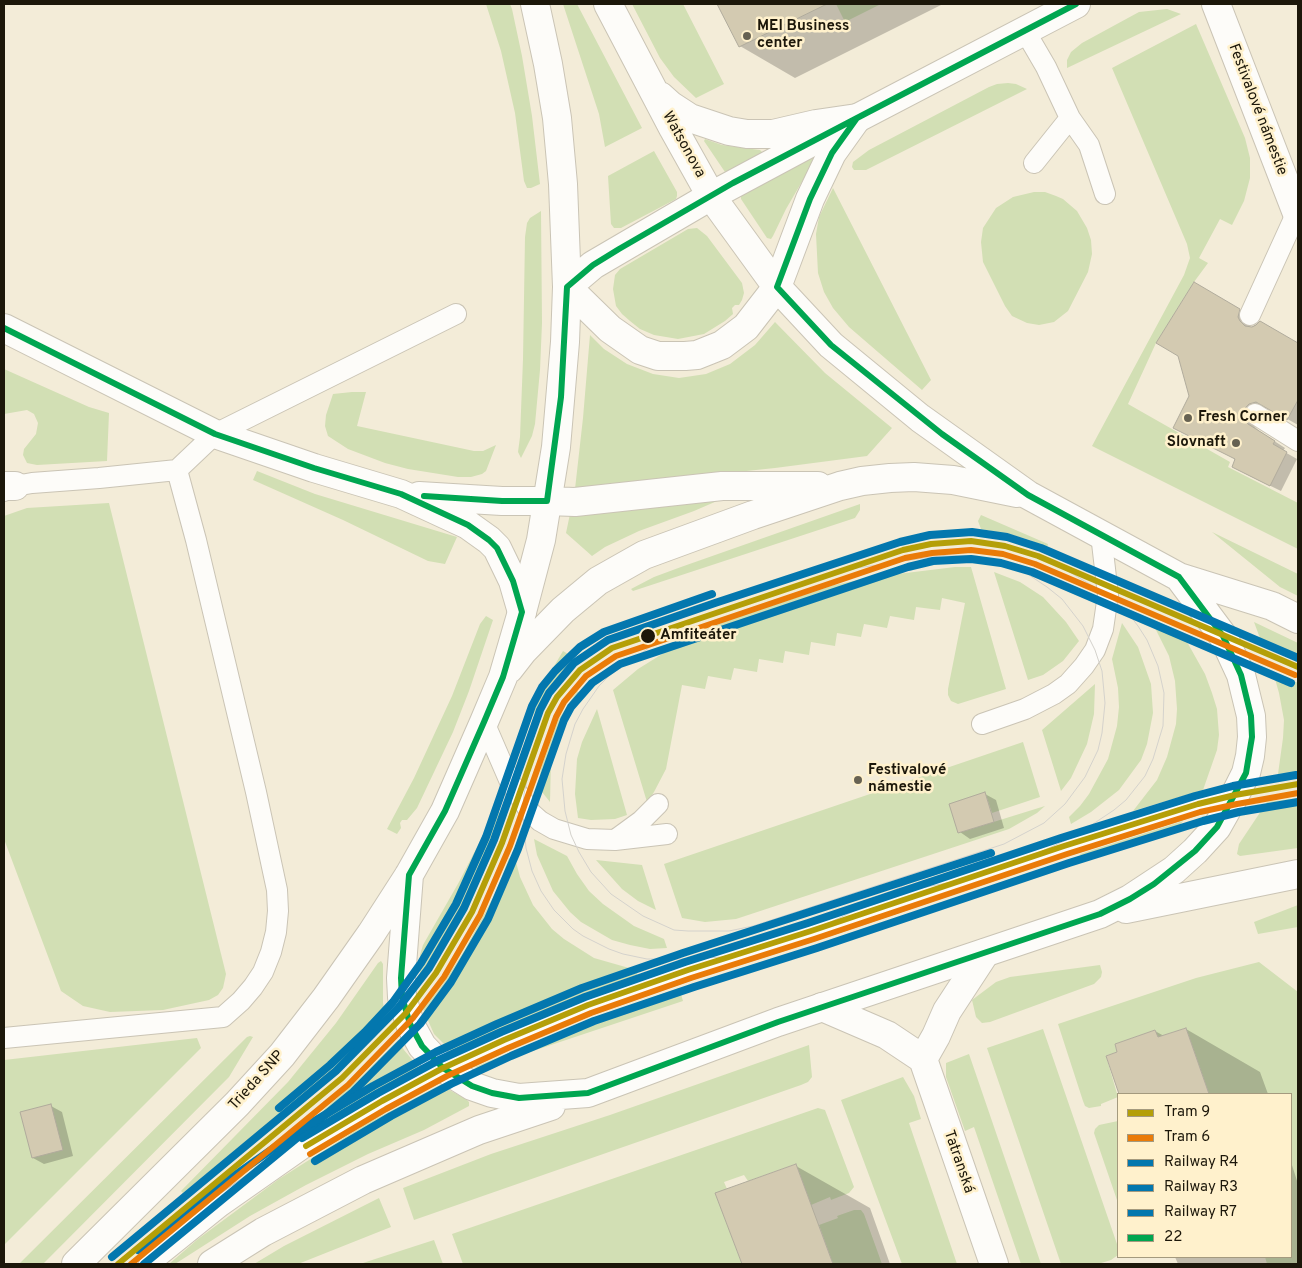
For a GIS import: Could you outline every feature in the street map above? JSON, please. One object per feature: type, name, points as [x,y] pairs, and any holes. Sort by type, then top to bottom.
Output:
[{"type":"street","points":[[535,4],[557,118],[563,184],[567,286],[562,397],[548,501],[522,612],[502,677],[444,811],[409,875],[401,978],[402,997],[410,1024],[417,1038],[443,1068],[472,1086],[492,1093],[519,1098],[588,1093]]},
{"type":"street","name":"Watsonova","points":[[608,4],[711,196],[776,287],[831,345],[905,406],[1028,495],[1101,534]]},
{"type":"street","points":[[567,286],[593,265],[711,196],[1076,4]]},
{"type":"street","name":"Festivalové námestie","points":[[1216,4],[1297,214]]},
{"type":"street","points":[[653,89],[670,105],[690,118],[728,131],[774,134],[816,124],[857,118]]},
{"type":"street","points":[[567,286],[610,329],[623,340],[640,350],[658,356],[672,357],[697,355],[722,345],[746,327],[776,287],[810,199],[832,153],[857,118]]},
{"type":"street","points":[[4,328],[215,434],[314,468],[401,494],[468,525],[490,540],[502,558],[513,581],[522,612]]},
{"type":"street","points":[[502,677],[523,651],[569,605],[598,581],[620,568],[653,552],[840,486],[862,481],[914,477],[953,480],[1028,495]]},
{"type":"street","points":[[401,494],[502,501],[575,502],[722,486],[840,486]]},
{"type":"street","points":[[1101,534],[1179,577],[1272,606],[1298,619]]},
{"type":"street","points":[[1100,914],[1154,884],[1195,851],[1217,827],[1246,773],[1250,756],[1252,737],[1248,701],[1241,675],[1223,636],[1179,577]]},
{"type":"street","points":[[212,1264],[263,1232],[363,1180],[479,1130],[588,1093],[778,1022],[1100,914],[1298,874]]},
{"type":"street","name":"Trieda SNP","points":[[76,1264],[237,1104],[282,1055],[326,998],[371,934],[409,875]]},
{"type":"street","points":[[822,1007],[887,1035],[923,1059],[947,1011],[985,953]]},
{"type":"street","name":"Tatranská","points":[[923,1059],[994,1264]]},
{"type":"lane","points":[[1025,31],[1046,67],[1070,118],[1089,145],[1105,194]]},
{"type":"lane","points":[[1034,163],[1070,118]]},
{"type":"lane","points":[[1250,315],[1297,214]]},
{"type":"lane","points":[[7,488],[177,470],[215,434],[456,314]]},
{"type":"lane","points":[[1255,414],[1298,441]]},
{"type":"lane","points":[[4,1038],[223,1017],[253,987],[263,972],[271,952],[276,932],[278,911],[276,890],[256,792],[196,540],[177,470]]},
{"type":"lane","points":[[982,724],[1025,709],[1054,694],[1073,678],[1096,650],[1103,629],[1108,595],[1101,534]]},
{"type":"lane","points":[[484,722],[510,782],[531,814],[548,826],[587,839],[615,840],[667,834]]},
{"type":"lane","points":[[148,1264],[221,1206],[308,1145],[382,1101],[443,1068],[554,1018],[688,970],[839,922],[1064,846],[1198,804],[1235,795]]},
{"type":"lane","points":[[615,840],[641,821],[658,804]]},
{"type":"green space","points":[[486,4],[510,4],[512,9],[532,116],[540,184],[531,188],[527,188],[524,181],[515,113],[501,51]]},
{"type":"green space","points":[[563,4],[577,4],[642,128],[605,147],[599,114]]},
{"type":"green space","points":[[632,4],[683,4],[724,84],[696,98],[674,77],[660,58]]},
{"type":"green space","points":[[836,4],[881,4],[845,22]]},
{"type":"green space","points":[[1167,9],[1181,14],[1067,68],[1067,60],[1071,52],[1082,43],[1139,12]]},
{"type":"green space","points":[[1196,24],[1245,138],[1250,158],[1250,178],[1244,201],[1232,225],[1220,219],[1199,258],[1208,263],[1156,343],[1128,404],[1230,462],[1228,467],[1298,503],[1298,549],[1092,446],[1184,275],[1190,258],[1187,244],[1112,68]]},
{"type":"green space","points":[[1008,83],[1027,89],[866,170],[854,170],[852,167],[853,162],[869,150],[989,87]]},
{"type":"green space","points":[[705,139],[722,145],[760,150],[762,152],[761,155],[725,172],[704,141]]},
{"type":"green space","points":[[654,151],[677,192],[676,199],[621,228],[614,228],[611,224],[608,176]]},
{"type":"green space","points":[[810,156],[814,157],[814,161],[786,209],[773,236],[771,239],[767,238],[741,199],[741,196]]},
{"type":"green space","points":[[833,188],[931,380],[922,390],[849,327],[833,308],[824,292],[818,273],[816,234],[819,217]]},
{"type":"green space","points":[[1034,192],[1045,192],[1063,199],[1077,211],[1087,228],[1091,240],[1092,254],[1088,272],[1068,311],[1054,322],[1039,325],[1027,323],[1012,316],[1005,306],[983,262],[981,242],[983,228],[996,208],[1013,197]]},
{"type":"green space","points":[[541,211],[542,323],[540,370],[535,424],[532,436],[521,458],[518,452],[523,359],[525,237],[527,223],[530,218]]},
{"type":"green space","points":[[697,228],[707,236],[742,283],[744,293],[742,300],[739,305],[735,305],[732,308],[733,314],[704,334],[678,339],[654,335],[640,329],[622,314],[616,306],[613,289],[615,275],[620,269],[688,229]]},
{"type":"green space","points":[[775,322],[825,373],[892,428],[867,456],[775,468],[575,489],[590,335],[604,349],[627,364],[653,374],[679,378],[706,374],[730,364],[755,345]]},
{"type":"green space","points":[[4,369],[89,407],[109,413],[107,461],[37,465],[27,463],[23,455],[24,449],[36,434],[38,423],[34,414],[27,410],[4,414]]},
{"type":"green space","points":[[366,392],[357,426],[474,451],[483,451],[496,445],[486,471],[471,477],[458,477],[408,469],[385,463],[348,449],[328,436],[325,426],[326,415],[333,394]]},
{"type":"green space","points":[[257,471],[315,494],[457,537],[445,564],[428,561],[343,520],[253,480]]},
{"type":"green space","points":[[724,498],[639,531],[605,547],[592,556],[566,533],[570,514]]},
{"type":"green space","points":[[109,503],[226,974],[223,988],[218,995],[209,1000],[163,1010],[110,1012],[83,1006],[61,991],[4,839],[4,516],[27,508]]},
{"type":"green space","points":[[860,504],[860,510],[855,518],[633,591],[631,589],[654,577]]},
{"type":"green space","points":[[981,515],[1048,544],[1047,548],[1030,540],[981,529],[978,521]]},
{"type":"green space","points":[[1212,532],[1298,574],[1298,596],[1280,587]]},
{"type":"green space","points":[[955,567],[971,567],[1006,689],[958,704],[951,701],[948,689],[965,603],[942,598],[940,610],[916,607],[914,620],[890,616],[887,628],[864,624],[861,637],[837,633],[835,646],[811,642],[809,655],[785,651],[783,663],[759,659],[757,672],[734,668],[731,680],[708,676],[705,689],[682,685],[666,769],[647,802],[613,690],[638,669],[696,633],[834,585],[873,577]]},
{"type":"green space","points":[[994,572],[1020,582],[1043,597],[1066,622],[1079,641],[1063,661],[1043,675],[1028,680]]},
{"type":"green space","points":[[486,616],[493,620],[453,732],[417,808],[407,820],[402,820],[400,823],[401,828],[397,834],[387,829],[414,778],[452,696],[480,624]]},
{"type":"green space","points":[[1150,618],[1182,633],[1205,674],[1212,693],[1217,709],[1219,735],[1217,750],[1203,790],[1133,811],[1157,780],[1167,757],[1176,724],[1175,681],[1169,656]]},
{"type":"green space","points":[[1254,622],[1298,643],[1298,657],[1261,641]]},
{"type":"green space","points":[[1122,623],[1138,647],[1151,684],[1153,713],[1147,744],[1141,760],[1119,790],[1091,812],[1071,824],[1069,817],[1089,794],[1108,759],[1117,726],[1118,688],[1112,659]]},
{"type":"green space","points":[[563,651],[575,658],[549,687],[532,717],[546,680]]},
{"type":"green space","points":[[1273,672],[1298,683],[1298,772],[1278,774],[1284,720]]},
{"type":"green space","points":[[1095,684],[1094,714],[1087,744],[1071,778],[1061,791],[1042,730]]},
{"type":"green space","points":[[577,691],[579,692],[562,721],[551,759],[550,802],[538,787],[541,768],[558,720]]},
{"type":"green space","points":[[597,709],[627,815],[615,819],[591,820],[578,818],[575,794],[577,759],[582,742]]},
{"type":"green space","points":[[1023,742],[1040,797],[992,813],[985,792],[958,833],[1045,806],[1037,813],[1009,829],[736,919],[705,922],[682,918],[664,864]]},
{"type":"green space","points":[[1298,798],[1298,848],[1240,856],[1237,854],[1239,844],[1267,802]]},
{"type":"green space","points":[[497,811],[499,811],[500,815],[470,890],[441,943],[420,976],[420,955],[423,945]]},
{"type":"green space","points":[[1183,821],[1175,832],[1083,862],[1080,854]]},
{"type":"green space","points":[[534,839],[567,856],[589,891],[603,904],[634,926],[664,939],[667,948],[650,949],[612,940],[581,922],[553,891],[537,855]]},
{"type":"green space","points":[[509,858],[516,862],[520,877],[533,905],[552,929],[594,958],[636,970],[638,976],[510,1024],[453,1053],[434,1034],[423,1009],[443,984],[464,951],[496,892]]},
{"type":"green space","points":[[596,860],[642,865],[656,910],[638,901],[622,889]]},
{"type":"green space","points":[[1298,905],[1298,927],[1258,934],[1254,922]]},
{"type":"green space","points":[[381,961],[383,964],[383,1003],[386,1016],[352,1052],[317,1083],[183,1193],[181,1191],[288,1082],[336,1023]]},
{"type":"green space","points":[[1259,962],[1298,992],[1298,1264],[1267,1264],[1265,1258],[1292,1258],[1292,1093],[1209,1093],[1186,1028],[1158,1037],[1155,1030],[1115,1044],[1117,1052],[1106,1056],[1117,1097],[1101,1104],[1101,1106],[1089,1108],[1085,1106],[1083,1101],[1058,1024],[1196,978]]},
{"type":"green space","points":[[1100,965],[1101,977],[1094,984],[990,1022],[982,1023],[976,1017],[972,1000],[996,982],[1010,977]]},
{"type":"green space","points":[[679,988],[683,1001],[479,1069],[475,1067],[593,1018]]},
{"type":"green space","points":[[1043,1029],[1117,1244],[1117,1256],[1111,1260],[1098,1264],[1061,1264],[987,1048]]},
{"type":"green space","points":[[247,1037],[253,1037],[229,1077],[43,1264],[19,1264]]},
{"type":"green space","points":[[197,1038],[201,1048],[4,1245],[4,1060]]},
{"type":"green space","points":[[398,1040],[420,1069],[375,1092],[279,1152],[276,1148],[318,1115],[362,1076]]},
{"type":"green space","points":[[809,1045],[812,1077],[808,1082],[414,1220],[403,1188],[491,1154],[610,1115]]},
{"type":"green space","points":[[969,1054],[1041,1264],[1021,1264],[974,1127],[965,1131],[946,1077],[946,1063]]},
{"type":"green space","points":[[903,1077],[914,1096],[921,1119],[909,1123],[957,1264],[902,1264],[841,1100]]},
{"type":"green space","points":[[440,1085],[466,1099],[469,1102],[469,1106],[424,1130],[368,1154],[306,1185],[250,1216],[175,1264],[169,1264],[198,1239],[279,1179],[366,1124]]},
{"type":"green space","points":[[818,1108],[825,1110],[854,1187],[849,1193],[831,1200],[830,1197],[811,1205],[796,1164],[748,1181],[744,1175],[724,1182],[727,1189],[716,1194],[742,1264],[463,1264],[452,1234]]},
{"type":"green space","points":[[1117,1121],[1117,1200],[1094,1133],[1099,1125]]},
{"type":"green space","points":[[379,1198],[391,1227],[298,1264],[254,1264],[284,1246]]},
{"type":"green space","points":[[854,1210],[861,1210],[864,1214],[882,1264],[833,1264],[819,1225]]},
{"type":"green space","points":[[434,1240],[443,1264],[360,1264],[369,1261]]},
{"type":"building","name":"MEI Business center","points":[[717,4],[827,4],[739,47]]},
{"type":"building","points":[[1194,282],[1240,309],[1238,317],[1245,326],[1252,327],[1260,321],[1298,343],[1298,400],[1287,420],[1256,402],[1249,404],[1243,413],[1244,419],[1248,424],[1275,441],[1273,444],[1287,452],[1270,486],[1232,467],[1235,459],[1173,428],[1189,396],[1178,356],[1156,343]]},
{"type":"building","points":[[985,792],[994,822],[958,833],[949,804]]},
{"type":"building","points":[[1186,1028],[1209,1093],[1119,1093],[1106,1056],[1117,1052],[1115,1044],[1155,1030],[1158,1037]]},
{"type":"building","points":[[51,1104],[63,1150],[32,1158],[20,1112]]},
{"type":"building","points":[[796,1164],[833,1264],[742,1264],[715,1193]]},
{"type":"tram line","name":"9","points":[[118,1264],[342,1078],[406,1013],[436,973],[472,912],[502,843],[548,713],[557,697],[580,670],[612,648],[903,550],[931,544],[971,541],[1005,546],[1038,556],[1298,667]]},
{"type":"tram line","name":"6","points":[[131,1264],[348,1085],[413,1018],[444,977],[480,915],[510,846],[556,717],[564,702],[586,676],[616,656],[905,558],[932,553],[971,550],[1003,554],[1035,564],[1295,675]]},
{"type":"tram line","points":[[718,611],[667,635],[609,676],[599,686],[583,709],[575,724],[566,754],[562,779],[565,811],[571,835],[579,852],[591,872],[611,894],[643,916],[674,930],[729,931],[753,926],[1004,844],[1044,823],[1065,804],[1085,777],[1098,750],[1105,703],[1102,671],[1095,650],[1083,626],[1062,599],[1017,567],[977,556],[948,555],[924,558],[857,568],[822,577]]},
{"type":"tram line","points":[[1023,860],[1075,836],[1126,800],[1145,776],[1153,759],[1163,726],[1164,693],[1158,666],[1147,640],[1138,626],[1128,613],[1108,595],[1056,564]]},
{"type":"tram line","points":[[534,750],[524,794],[523,817],[526,848],[532,871],[541,891],[554,910],[573,929],[609,949],[647,959],[722,957],[754,949]]},
{"type":"tram line","name":"9","points":[[306,1146],[382,1101],[443,1068],[588,1005],[688,970],[1064,846],[1198,804],[1235,795],[1298,784]]},
{"type":"tram line","name":"6","points":[[310,1154],[386,1109],[447,1076],[591,1013],[691,978],[1200,812],[1298,793]]},
{"type":"tram line","points":[[811,931],[918,878]]},
{"type":"tram line","points":[[896,893],[972,878]]},
{"type":"rail line","name":"R4","points":[[112,1257],[336,1071],[399,1007],[429,968],[464,908],[494,840],[540,710],[549,693],[574,663],[608,640],[900,542],[930,535],[972,532],[1007,537],[1041,548],[1298,658]]},
{"type":"rail line","name":"R3","points":[[144,1264],[353,1092],[420,1024],[451,982],[488,919],[518,849],[564,720],[571,707],[592,683],[620,664],[908,567],[933,561],[971,559],[1001,563],[1032,572],[1291,683]]},
{"type":"rail line","name":"R7","points":[[279,1108],[330,1065],[365,1032],[393,1002],[421,963],[456,904],[486,837],[532,706],[542,687],[555,671],[580,647],[604,632],[712,594]]},
{"type":"rail line","name":"R4","points":[[302,1138],[378,1093],[439,1060],[585,997],[685,962],[1061,838],[1195,796],[1233,786],[1296,775]]},
{"type":"rail line","name":"R3","points":[[315,1161],[391,1116],[451,1084],[594,1021],[1069,863],[1203,821],[1239,812],[1298,802]]},
{"type":"rail line","name":"R7","points":[[138,1250],[211,1192],[298,1131],[373,1086],[436,1052],[582,988],[683,953],[991,853]]},
{"type":"transit line","name":"22","points":[[4,328],[215,434],[314,468],[401,494],[468,525],[497,548],[513,581],[522,612],[503,677],[484,722],[445,811],[409,875],[401,978],[402,997],[410,1024],[422,1046],[443,1068],[472,1086],[492,1093],[519,1098],[588,1093],[778,1022],[1100,914],[1154,884],[1195,851],[1217,827],[1246,773],[1252,737],[1251,716],[1241,675],[1223,636],[1179,577],[1028,495],[942,434],[831,345],[777,287],[810,199],[832,153],[857,118],[1076,4]]},
{"type":"transit line","name":"22","points":[[424,496],[502,501],[547,501],[561,397],[567,287],[593,265],[619,249],[733,183],[857,118]]},
{"type":"place","name":"MEI Business center","points":[[747,36]]},
{"type":"place","name":"Fresh Corner","points":[[1188,418]]},
{"type":"place","name":"Slovnaft","points":[[1236,443]]},
{"type":"place","name":"Amfiteáter","points":[[648,636]]},
{"type":"place","name":"Festivalové námestie","points":[[858,780]]}]
